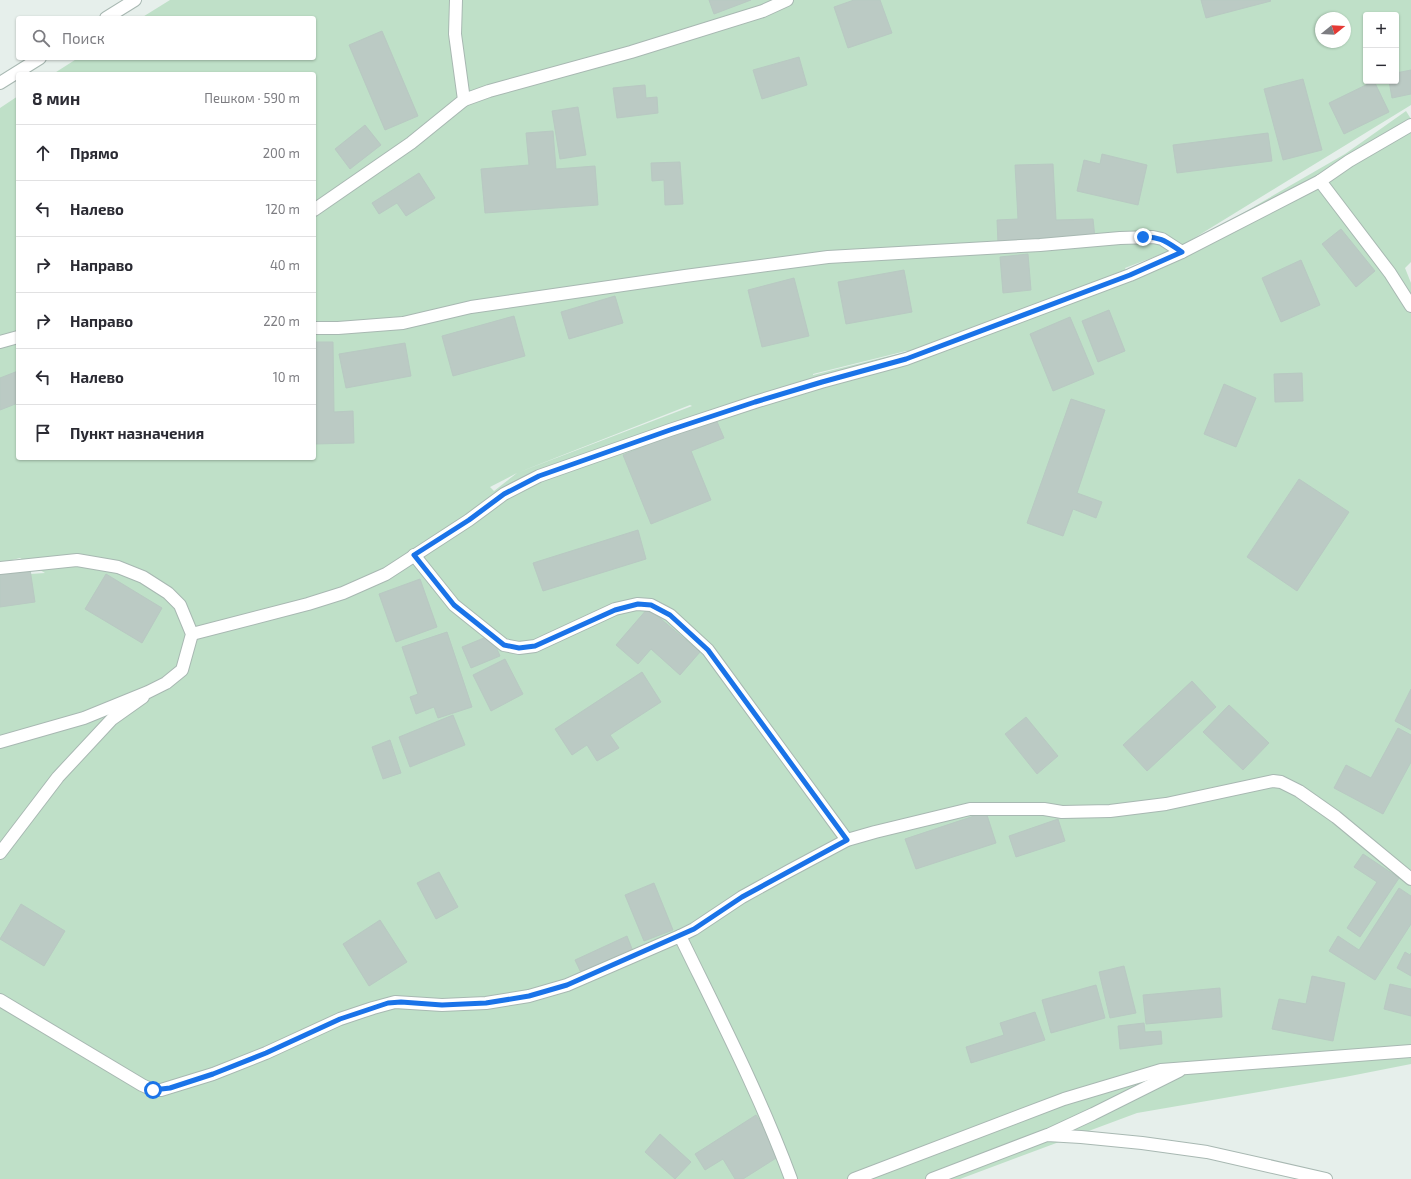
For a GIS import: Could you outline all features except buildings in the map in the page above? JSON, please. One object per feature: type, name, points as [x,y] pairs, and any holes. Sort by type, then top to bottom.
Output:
[{"type":"street","points":[[109,16],[135,0]]},
{"type":"street","points":[[456,0],[454,34],[464,100]]},
{"type":"street","points":[[316,209],[412,143],[464,100],[489,91],[631,52],[763,11],[787,0]]},
{"type":"street","points":[[18,72],[37,60]]},
{"type":"street","points":[[0,83],[16,73]]},
{"type":"street","points":[[192,634],[308,604],[343,593],[386,574],[469,520],[504,494],[539,476],[755,402],[906,359],[1130,275],[1182,252],[1320,182],[1349,161],[1411,125]]},
{"type":"street","points":[[1320,182],[1390,272],[1411,306]]},
{"type":"street","points":[[316,328],[338,328],[403,323],[471,307],[828,257],[1153,237],[1162,239],[1182,252]]},
{"type":"street","points":[[0,342],[16,338]]},
{"type":"street","points":[[414,555],[454,605],[504,645],[519,648],[535,646],[615,610],[638,604],[651,605],[670,615],[708,650],[847,840]]},
{"type":"street","points":[[0,568],[77,560],[118,567],[143,577],[168,592],[180,604],[192,634],[182,670],[166,683],[148,692],[84,718],[0,742]]},
{"type":"street","points":[[0,853],[68,766],[112,719],[148,692]]},
{"type":"street","points":[[0,1000],[142,1085],[153,1090],[161,1090],[213,1074],[266,1053],[340,1019],[395,1002],[442,1005],[486,1003],[529,996],[567,985],[694,929],[742,897],[847,840],[970,809],[1044,809],[1062,812],[1110,811],[1166,804],[1276,781],[1299,791],[1336,817],[1411,879]]},
{"type":"street","points":[[680,936],[747,1075],[779,1147],[791,1179]]},
{"type":"street","points":[[854,1179],[1064,1099],[1154,1072],[1172,1068],[1411,1051]]},
{"type":"street","points":[[932,1179],[1047,1135],[1185,1068]]},
{"type":"street","points":[[1047,1135],[1142,1143],[1207,1152],[1326,1179]]},
{"type":"green space","points":[[170,0],[1411,0],[1411,105],[1178,248],[1125,268],[1126,270],[1177,251],[1345,154],[1406,111],[1411,119],[1411,262],[1405,268],[1411,283],[1411,1064],[1137,1113],[960,1179],[0,1179],[0,576],[45,573],[20,558],[0,563],[0,108],[16,97],[16,460],[316,460],[316,72],[56,72],[75,60],[316,60],[316,16],[144,16]],"holes":[[[909,351],[813,375],[813,374]],[[690,405],[692,406],[517,473]],[[517,473],[494,491],[490,487]]]},
{"type":"route","points":[[153,1090],[170,1088],[213,1074],[266,1053],[340,1019],[388,1003],[401,1002],[442,1005],[486,1003],[529,996],[567,985],[694,929],[742,897],[847,840],[708,650],[670,615],[651,605],[638,604],[615,610],[535,646],[519,648],[504,645],[454,605],[414,555],[469,520],[504,494],[539,476],[755,402],[906,359],[1130,275],[1182,252],[1162,239],[1143,237]]}]
